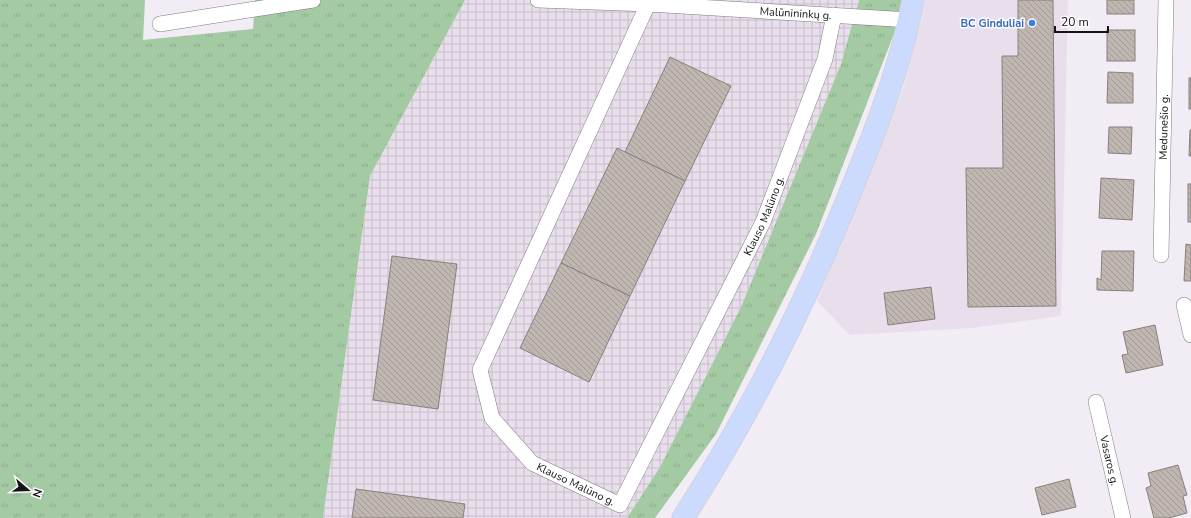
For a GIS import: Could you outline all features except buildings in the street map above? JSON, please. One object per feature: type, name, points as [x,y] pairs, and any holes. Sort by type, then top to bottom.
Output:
[{"type":"main road","points":[[683,518],[752,402],[804,297],[842,215],[877,125],[912,10]]},
{"type":"street","points":[[160,24],[313,0]]},
{"type":"street","name":"Malūnininkų g.","points":[[538,0],[648,4],[834,15],[912,10]]},
{"type":"street","name":"Medunešio g.","points":[[1161,255],[1166,0]]},
{"type":"street","name":"Klauso Malūno g.","points":[[648,4],[480,370],[492,418],[532,463],[620,505],[762,222],[825,60],[834,15]]},
{"type":"street","points":[[1184,305],[1191,336]]},
{"type":"street","name":"Vasaros g.","points":[[1096,402],[1123,518]]},
{"type":"shaded area","points":[[465,0],[859,0],[841,64],[741,307],[660,467],[627,518],[323,518],[370,176]]},
{"type":"shaded area","points":[[925,0],[1068,0],[1061,316],[972,328],[850,335],[817,301],[902,92],[921,21]]},
{"type":"green space","points":[[0,0],[145,0],[143,40],[253,29],[255,0],[465,0],[370,176],[323,518],[0,518]]},
{"type":"green space","points":[[859,0],[903,0],[897,26],[816,234],[716,434],[655,518],[627,518],[660,467],[741,307],[841,64]]},
{"type":"place","name":"BC Ginduliai","points":[[1032,23]]}]
